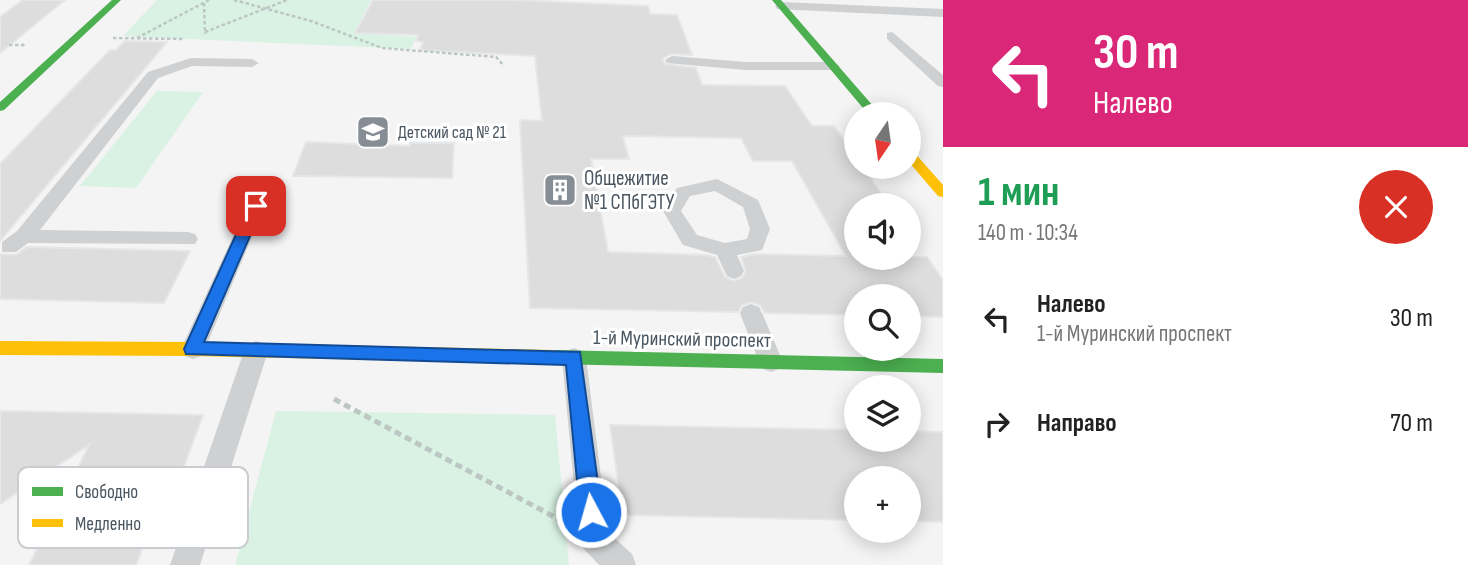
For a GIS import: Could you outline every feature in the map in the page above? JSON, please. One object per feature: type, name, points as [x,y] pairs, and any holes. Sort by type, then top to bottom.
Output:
[{"type":"street","points":[[0,92],[105,0]]},
{"type":"street","points":[[0,108],[117,0]]},
{"type":"street","points":[[778,2],[864,102]]},
{"type":"street","points":[[921,168],[943,193]]},
{"type":"street","name":"1-й Муринский проспект","points":[[0,348],[192,349],[943,366]]},
{"type":"lane","points":[[778,2],[869,0]]},
{"type":"lane","points":[[778,2],[943,13]]},
{"type":"lane","points":[[892,36],[943,83]]},
{"type":"lane","points":[[672,60],[745,66],[833,66]]},
{"type":"lane","points":[[188,239],[17,242],[153,75],[191,62],[252,63]]},
{"type":"lane","points":[[717,185],[751,204],[760,229],[755,245],[725,250],[690,240],[672,211],[683,192],[717,185]]},
{"type":"lane","points":[[192,349],[256,206]]},
{"type":"lane","points":[[725,250],[734,271]]},
{"type":"lane","points":[[751,313],[771,362]]},
{"type":"lane","points":[[218,467],[256,351]]},
{"type":"lane","points":[[574,358],[594,539],[621,565]]},
{"type":"lane","points":[[185,565],[191,548]]},
{"type":"path","points":[[136,38],[209,0]]},
{"type":"path","points":[[234,0],[268,8],[382,48],[496,57],[504,66]]},
{"type":"path","points":[[205,32],[287,0]]},
{"type":"path","points":[[204,3],[204,40]]},
{"type":"path","points":[[102,38],[190,40]]},
{"type":"path","points":[[9,45],[33,46]]},
{"type":"path","points":[[334,399],[594,539]]},
{"type":"green space","points":[[157,0],[371,0],[354,33],[416,37],[411,49],[123,36]]},
{"type":"green space","points":[[157,91],[203,92],[136,188],[80,186]]},
{"type":"green space","points":[[276,411],[555,415],[569,565],[235,565],[240,548],[248,548],[248,516]]},
{"type":"building","points":[[23,0],[65,0],[0,53],[0,17]]},
{"type":"building","name":"Общежитие №1 СПбГЭТУ","points":[[373,0],[513,0],[648,6],[650,14],[677,15],[692,55],[671,54],[662,59],[665,64],[696,68],[702,85],[785,86],[812,126],[834,126],[844,140],[844,179],[871,179],[881,193],[844,193],[844,252],[792,161],[753,161],[741,138],[623,136],[629,159],[591,159],[608,252],[715,257],[725,277],[733,281],[742,278],[746,272],[741,257],[756,254],[844,256],[844,270],[921,270],[921,257],[927,257],[943,280],[943,317],[921,316],[921,284],[844,284],[844,315],[765,313],[760,305],[752,302],[742,305],[738,312],[530,308],[520,120],[542,121],[535,56],[420,50],[423,42],[416,41],[418,35],[355,33]]},
{"type":"building","points":[[125,41],[167,42],[0,241],[0,164],[110,50],[116,50]]},
{"type":"building","points":[[306,142],[410,146],[410,143],[454,143],[452,178],[293,176]]},
{"type":"building","points":[[27,247],[190,251],[164,303],[0,299],[0,254],[16,255]]},
{"type":"building","points":[[0,411],[203,415],[184,467],[78,467],[89,445],[56,467],[18,467],[18,492],[0,504]]},
{"type":"building","points":[[610,425],[844,430],[844,452],[921,452],[921,431],[943,432],[943,522],[921,521],[921,466],[844,466],[844,520],[623,515]]},
{"type":"building","points":[[38,548],[143,548],[136,565],[29,565]]},
{"type":"traffic: fast","points":[[0,108],[117,0]]},
{"type":"traffic: fast","points":[[776,0],[864,102]]},
{"type":"traffic: fast","points":[[553,357],[943,366]]},
{"type":"traffic: slow","points":[[921,168],[943,193]]},
{"type":"traffic: slow","points":[[0,348],[193,349],[553,357]]},
{"type":"place","name":"Детский сад № 21","points":[[373,132]]},
{"type":"place","name":"Общежитие №1 СПбГЭТУ","points":[[560,190]]},
{"type":"route","points":[[256,206],[192,349],[574,358],[591,512]]}]
